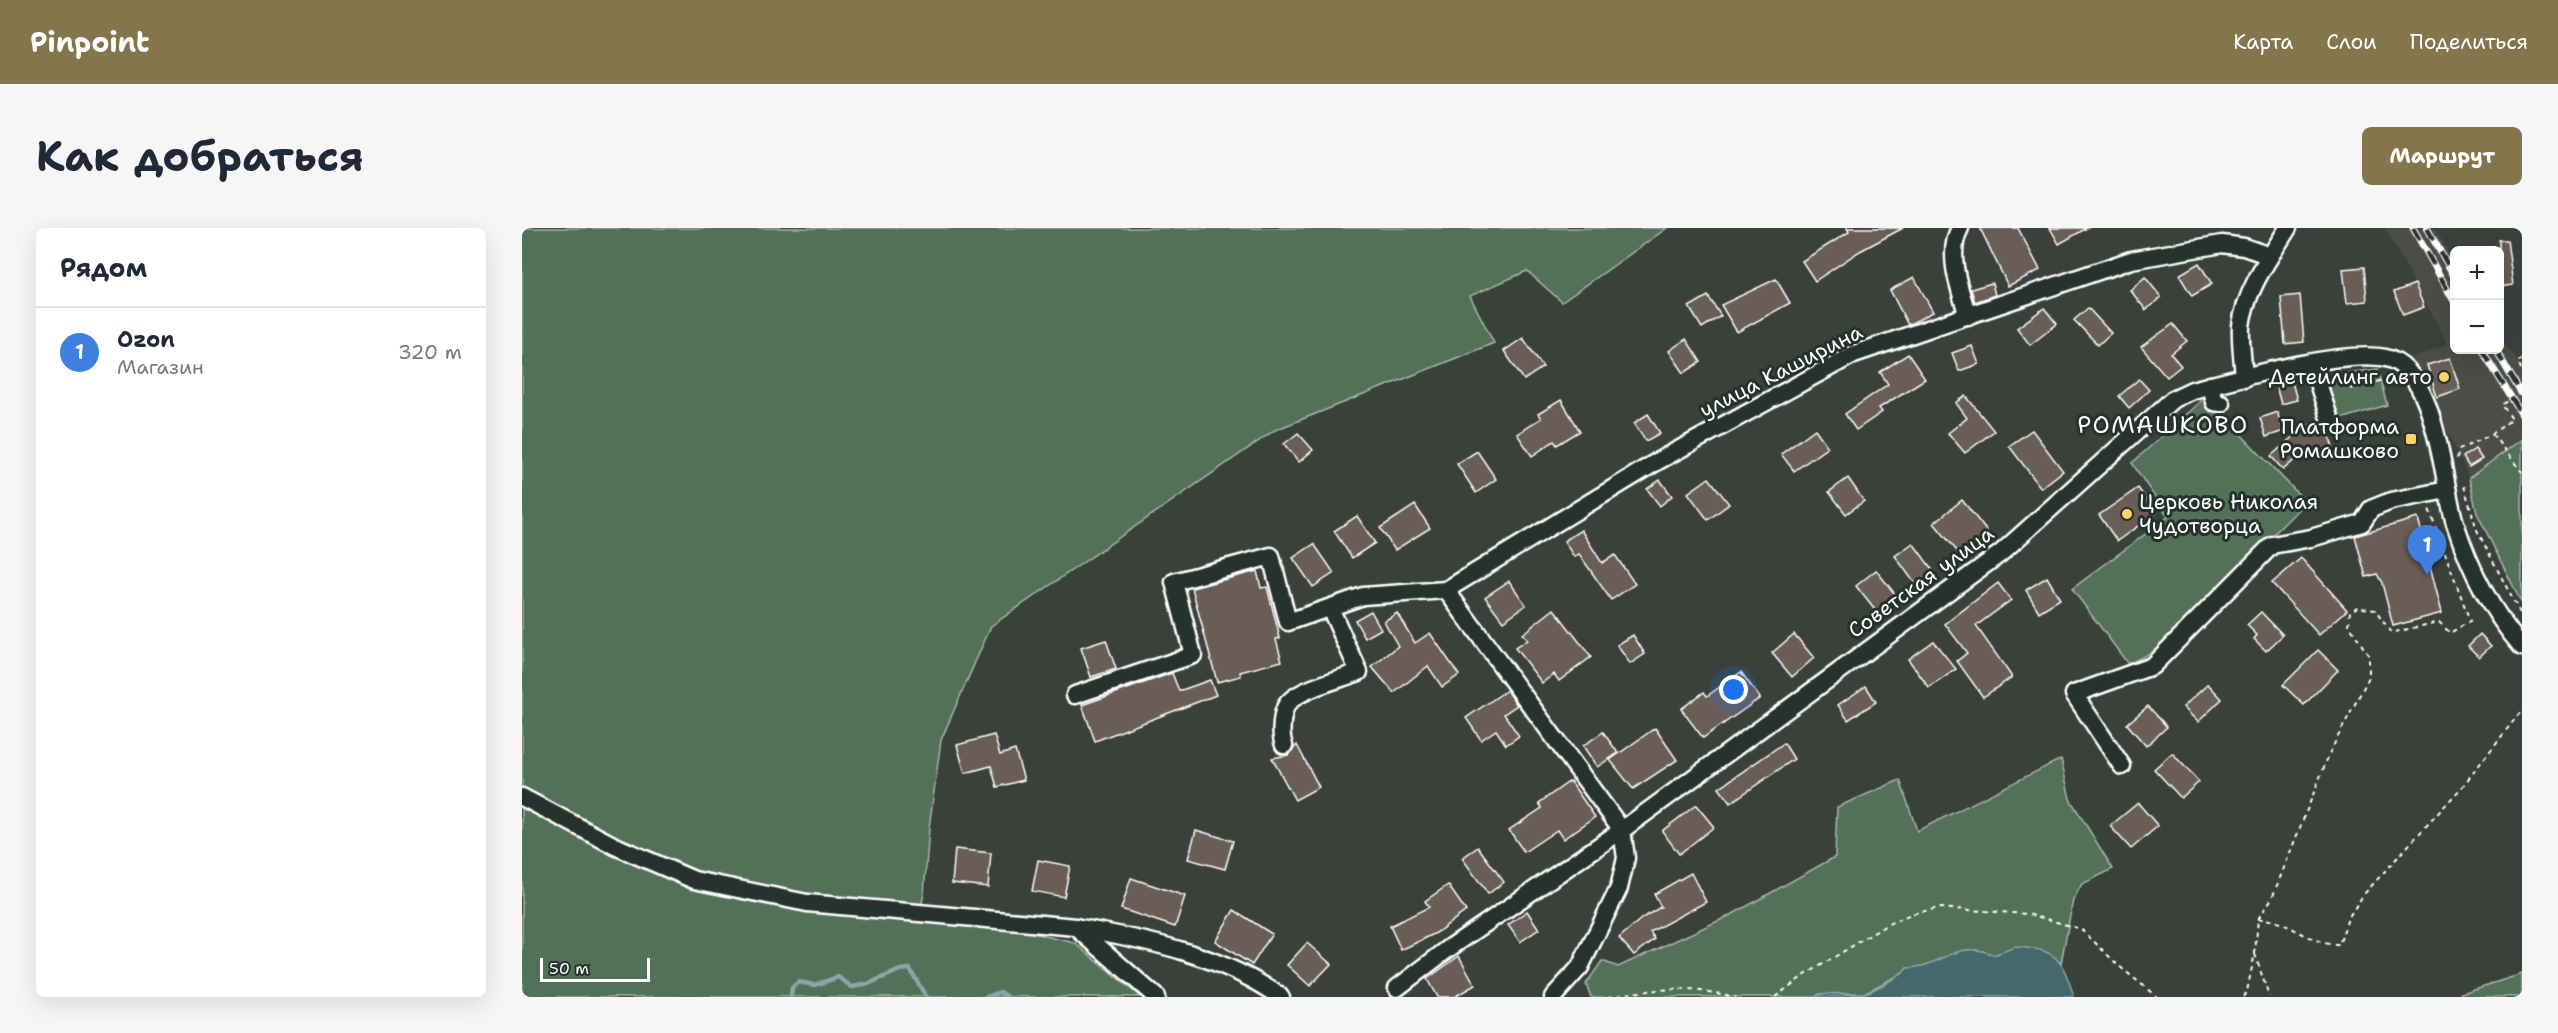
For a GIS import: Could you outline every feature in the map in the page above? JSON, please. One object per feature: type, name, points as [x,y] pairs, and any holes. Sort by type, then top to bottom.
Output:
[{"type":"street","points":[[1960,228],[1954,252],[1956,276],[1968,315]]},
{"type":"street","points":[[2244,378],[2241,327],[2244,309],[2270,256],[2288,228]]},
{"type":"street","name":"улица Каширина","points":[[1446,590],[1658,461],[1854,354],[2131,260],[2204,245],[2244,247],[2270,256]]},
{"type":"street","name":"Советская улица","points":[[1397,988],[1448,949],[1622,830],[2001,553],[2173,399],[2210,385],[2312,364],[2359,357],[2385,358],[2400,364],[2408,373]]},
{"type":"street","points":[[2312,364],[2330,421]]},
{"type":"street","points":[[2408,373],[2428,404],[2450,460],[2447,490],[2455,523],[2472,566],[2504,625],[2522,647]]},
{"type":"street","points":[[2210,385],[2214,402],[2221,403]]},
{"type":"street","points":[[2122,766],[2074,694],[2152,666],[2272,545],[2311,538],[2362,523],[2371,509],[2391,501],[2447,490]]},
{"type":"street","points":[[1075,695],[1193,655],[1174,582],[1271,556],[1288,622],[1363,596],[1446,590],[1622,830],[1626,858],[1618,888],[1580,967],[1561,994]]},
{"type":"street","points":[[1284,745],[1281,738],[1282,725],[1284,711],[1290,701],[1300,694],[1359,672],[1330,608]]},
{"type":"street","points":[[522,797],[615,846],[694,880],[807,903],[1076,927],[1132,937],[1217,963],[1281,997]]},
{"type":"street","points":[[1076,927],[1156,997]]},
{"type":"path","points":[[2522,358],[2518,362],[2522,371]]},
{"type":"path","points":[[2350,389],[2408,373]]},
{"type":"path","points":[[2460,468],[2450,460],[2459,450],[2492,434],[2512,419],[2502,405],[2522,392]]},
{"type":"path","points":[[2492,434],[2522,472]]},
{"type":"path","points":[[2518,467],[2522,464]]},
{"type":"path","points":[[2462,477],[2477,530],[2522,617]]},
{"type":"path","points":[[2243,997],[2247,991],[2255,953],[2258,919],[2272,898],[2330,752],[2369,677],[2369,656],[2349,625],[2350,612],[2357,607],[2375,609],[2391,633],[2439,622],[2450,633],[2470,621],[2425,496]]},
{"type":"path","points":[[2258,919],[2280,921],[2322,942],[2338,945],[2348,918],[2364,894],[2462,787],[2522,710]]},
{"type":"path","points":[[1775,997],[1802,977],[1888,924],[1911,914],[1939,908],[2028,914],[2081,929],[2119,966],[2157,997]]},
{"type":"path","points":[[2255,953],[2269,997]]},
{"type":"path","points":[[1609,997],[1654,988],[1708,991],[1735,997]]},
{"type":"shaded area","points":[[2385,228],[2434,228],[2450,255],[2450,354],[2504,354],[2504,342],[2522,366],[2522,439],[2469,478],[2443,422],[2405,361],[2448,344]]},
{"type":"green space","points":[[522,228],[1667,228],[1562,302],[1527,271],[1470,296],[1494,343],[1275,430],[991,626],[941,740],[929,828],[924,894],[918,919],[1015,929],[1075,943],[1140,997],[522,997]]},
{"type":"green space","points":[[2377,369],[2387,405],[2337,420],[2322,376]]},
{"type":"green space","points":[[2205,397],[2306,502],[2158,649],[2128,664],[2072,589],[2168,517],[2132,463]]},
{"type":"green space","points":[[2522,439],[2521,602],[2477,513],[2469,478]]},
{"type":"green space","points":[[2061,759],[2070,799],[2113,869],[2082,884],[2073,900],[2061,963],[2045,953],[2029,948],[1993,955],[1969,950],[1930,964],[1907,968],[1903,973],[1864,993],[1820,994],[1813,997],[1591,997],[1586,984],[1602,961],[1618,967],[1731,915],[1835,857],[1837,807],[1900,780],[1917,831]]},
{"type":"green space","points":[[2522,974],[2522,997],[2459,997],[2462,993]]},
{"type":"water","points":[[2015,947],[2041,950],[2056,958],[2066,973],[2074,997],[1813,997],[1825,994],[1865,993],[1903,973],[1907,968],[1930,964],[1949,955],[1969,950],[1994,955]]},
{"type":"building","points":[[1847,228],[1903,228],[1860,251],[1815,281],[1802,261],[1849,232]]},
{"type":"building","points":[[1980,228],[2018,228],[2040,270],[2008,286]]},
{"type":"building","points":[[2050,228],[2087,228],[2059,244]]},
{"type":"building","points":[[2499,240],[2507,240],[2513,285],[2504,286],[2504,246],[2499,246]]},
{"type":"building","points":[[2199,263],[2212,284],[2192,296],[2179,275]]},
{"type":"building","points":[[2364,267],[2367,301],[2347,303],[2343,269]]},
{"type":"building","points":[[1914,277],[1933,312],[1908,325],[1890,290]]},
{"type":"building","points":[[2145,277],[2161,297],[2146,310],[2130,290]]},
{"type":"building","points":[[1776,279],[1790,303],[1737,332],[1721,305]]},
{"type":"building","points":[[1992,283],[1995,295],[1975,302],[1971,289]]},
{"type":"building","points":[[2415,284],[2424,307],[2403,315],[2394,292]]},
{"type":"building","points":[[2300,295],[2304,342],[2285,344],[2281,297]]},
{"type":"building","points":[[1708,296],[1721,316],[1702,328],[1689,307]]},
{"type":"building","points":[[2044,308],[2057,324],[2030,345],[2017,328]]},
{"type":"building","points":[[2088,308],[2111,333],[2098,345],[2074,320]]},
{"type":"building","points":[[2173,324],[2187,341],[2171,354],[2181,366],[2167,377],[2141,347]]},
{"type":"building","points":[[1523,338],[1543,367],[1524,380],[1504,351]]},
{"type":"building","points":[[1686,339],[1701,362],[1684,373],[1669,351]]},
{"type":"building","points":[[1972,346],[1979,364],[1959,371],[1952,353]]},
{"type":"building","points":[[1908,354],[1925,379],[1879,408],[1882,412],[1856,430],[1845,414],[1888,384],[1880,372]]},
{"type":"building","name":"Детейлинг авто","points":[[2450,358],[2460,389],[2437,397],[2427,365]]},
{"type":"building","points":[[2139,379],[2149,390],[2129,408],[2119,396]]},
{"type":"building","points":[[2292,382],[2297,400],[2281,404],[2276,386]]},
{"type":"building","points":[[1966,396],[1994,431],[1965,453],[1948,433],[1967,418],[1956,403]]},
{"type":"building","points":[[1561,400],[1580,431],[1557,445],[1554,441],[1532,456],[1517,434],[1541,418],[1538,414]]},
{"type":"building","points":[[2277,412],[2284,431],[2266,437],[2260,418]]},
{"type":"building","points":[[1648,414],[1660,433],[1646,441],[1634,423]]},
{"type":"building","points":[[2319,422],[2328,431],[2333,448],[2297,458],[2283,470],[2271,456],[2305,426]]},
{"type":"building","points":[[1815,429],[1828,447],[1794,471],[1781,454]]},
{"type":"building","points":[[2032,430],[2063,471],[2041,488],[2009,446]]},
{"type":"building","points":[[1298,433],[1313,450],[1299,462],[1284,444]]},
{"type":"building","points":[[2475,449],[2482,459],[2469,467],[2463,457]]},
{"type":"building","points":[[1477,451],[1496,479],[1476,493],[1457,464]]},
{"type":"building","points":[[1709,478],[1729,504],[1708,520],[1688,493]]},
{"type":"building","points":[[1848,478],[1864,501],[1846,514],[1829,492]]},
{"type":"building","points":[[1660,480],[1672,496],[1660,506],[1647,489]]},
{"type":"building","name":"Церковь Николая Чудотворца","points":[[2138,488],[2156,513],[2117,541],[2099,515]]},
{"type":"building","points":[[1962,500],[1989,534],[1961,556],[1934,523]]},
{"type":"building","points":[[1415,505],[1430,528],[1395,550],[1380,528]]},
{"type":"building","points":[[1357,516],[1375,543],[1352,558],[1334,531]]},
{"type":"building","points":[[2418,518],[2442,613],[2393,626],[2382,583],[2377,574],[2366,577],[2355,536]]},
{"type":"building","points":[[1581,530],[1602,563],[1615,555],[1635,584],[1611,600],[1579,554],[1574,557],[1564,541]]},
{"type":"building","points":[[1913,543],[1934,572],[1916,585],[1895,556]]},
{"type":"building","points":[[1314,544],[1334,573],[1313,587],[1293,558]]},
{"type":"building","points":[[2301,558],[2347,610],[2319,635],[2272,583]]},
{"type":"building","points":[[1876,570],[1898,598],[1878,614],[1856,586]]},
{"type":"building","points":[[1257,571],[1261,588],[1267,587],[1280,638],[1276,639],[1282,661],[1240,672],[1241,676],[1217,682],[1192,588]]},
{"type":"building","points":[[2047,577],[2060,599],[2039,612],[2026,590]]},
{"type":"building","points":[[1509,581],[1526,605],[1503,621],[1485,597]]},
{"type":"building","points":[[1998,583],[2011,600],[1976,626],[2012,677],[1983,697],[1957,661],[1967,653],[1945,624]]},
{"type":"building","points":[[1554,609],[1591,657],[1559,681],[1554,674],[1542,683],[1515,648],[1527,640],[1522,634]]},
{"type":"building","points":[[1371,611],[1381,629],[1365,638],[1355,620]]},
{"type":"building","points":[[2261,612],[2283,635],[2266,651],[2254,639],[2257,635],[2247,625]]},
{"type":"building","points":[[1397,613],[1415,643],[1430,633],[1459,675],[1442,687],[1428,666],[1394,693],[1372,667],[1398,646],[1384,621]]},
{"type":"building","points":[[1794,634],[1814,658],[1792,677],[1772,653]]},
{"type":"building","points":[[2480,634],[2491,646],[2479,657],[2468,646]]},
{"type":"building","points":[[1633,635],[1645,654],[1630,664],[1617,645]]},
{"type":"building","points":[[1106,640],[1116,669],[1091,677],[1081,648]]},
{"type":"building","points":[[1933,641],[1956,669],[1929,688],[1908,659]]},
{"type":"building","points":[[2318,650],[2338,670],[2304,705],[2283,685]]},
{"type":"building","points":[[1741,672],[1760,698],[1703,738],[1681,709],[1704,692],[1707,696]]},
{"type":"building","points":[[1172,673],[1179,691],[1210,680],[1216,695],[1095,741],[1082,705]]},
{"type":"building","points":[[2208,684],[2222,699],[2198,722],[2183,707]]},
{"type":"building","points":[[1866,686],[1876,702],[1848,720],[1838,705]]},
{"type":"building","points":[[1507,690],[1517,705],[1504,714],[1519,736],[1506,745],[1496,730],[1481,740],[1466,718]]},
{"type":"building","points":[[2148,706],[2167,727],[2146,746],[2127,724]]},
{"type":"building","points":[[1655,728],[1677,760],[1633,789],[1610,760]]},
{"type":"building","points":[[1603,732],[1618,753],[1597,767],[1583,746]]},
{"type":"building","points":[[994,735],[1000,755],[1015,750],[1024,780],[997,787],[991,766],[965,773],[957,745]]},
{"type":"building","points":[[1784,743],[1794,759],[1730,803],[1719,788]]},
{"type":"building","points":[[1297,745],[1319,787],[1295,800],[1272,758],[1288,755]]},
{"type":"building","points":[[2172,753],[2199,782],[2181,798],[2154,769]]},
{"type":"building","points":[[1570,781],[1595,817],[1563,839],[1557,830],[1524,852],[1509,830],[1542,808],[1539,803]]},
{"type":"building","points":[[2138,803],[2158,826],[2131,849],[2110,826]]},
{"type":"building","points":[[1696,805],[1714,827],[1679,854],[1662,831]]},
{"type":"building","points":[[1196,830],[1233,841],[1225,869],[1188,859]]},
{"type":"building","points":[[1478,847],[1504,882],[1488,894],[1462,858]]},
{"type":"building","points":[[955,849],[991,853],[988,887],[952,883]]},
{"type":"building","points":[[1038,860],[1070,866],[1064,897],[1032,891]]},
{"type":"building","points":[[1691,873],[1706,902],[1650,932],[1655,939],[1634,955],[1619,938],[1642,918],[1661,907],[1654,894]]},
{"type":"building","points":[[1131,878],[1185,896],[1175,927],[1121,909]]},
{"type":"building","points":[[1448,885],[1466,911],[1436,933],[1401,950],[1390,926],[1429,907],[1425,901]]},
{"type":"building","points":[[1234,910],[1272,934],[1252,965],[1215,941]]},
{"type":"building","points":[[1527,911],[1539,929],[1520,942],[1508,925]]},
{"type":"building","points":[[1307,943],[1331,964],[1310,986],[1287,965]]},
{"type":"building","points":[[1459,956],[1475,985],[1454,997],[1437,997],[1427,979]]},
{"type":"waterway","points":[[791,997],[792,988],[798,982],[815,985],[838,977],[852,987],[868,984],[900,970],[910,969],[926,997]]},
{"type":"waterway","points":[[986,997],[1000,992],[1008,997]]},
{"type":"railway","points":[[2413,228],[2453,300]]},
{"type":"railway","points":[[2427,228],[2450,269]]},
{"type":"railway","points":[[2484,354],[2522,415]]},
{"type":"railway","points":[[2498,354],[2521,393]]},
{"type":"place","name":"Детейлинг авто","points":[[2444,377]]},
{"type":"place","name":"Платформа Ромашково","points":[[2411,439]]},
{"type":"place","name":"Церковь Николая Чудотворца","points":[[2127,514]]},
{"type":"place","name":"Ozon","points":[[2427,575]]},
{"type":"district","name":"РОМАШКОВО","points":[[2163,425]]}]
